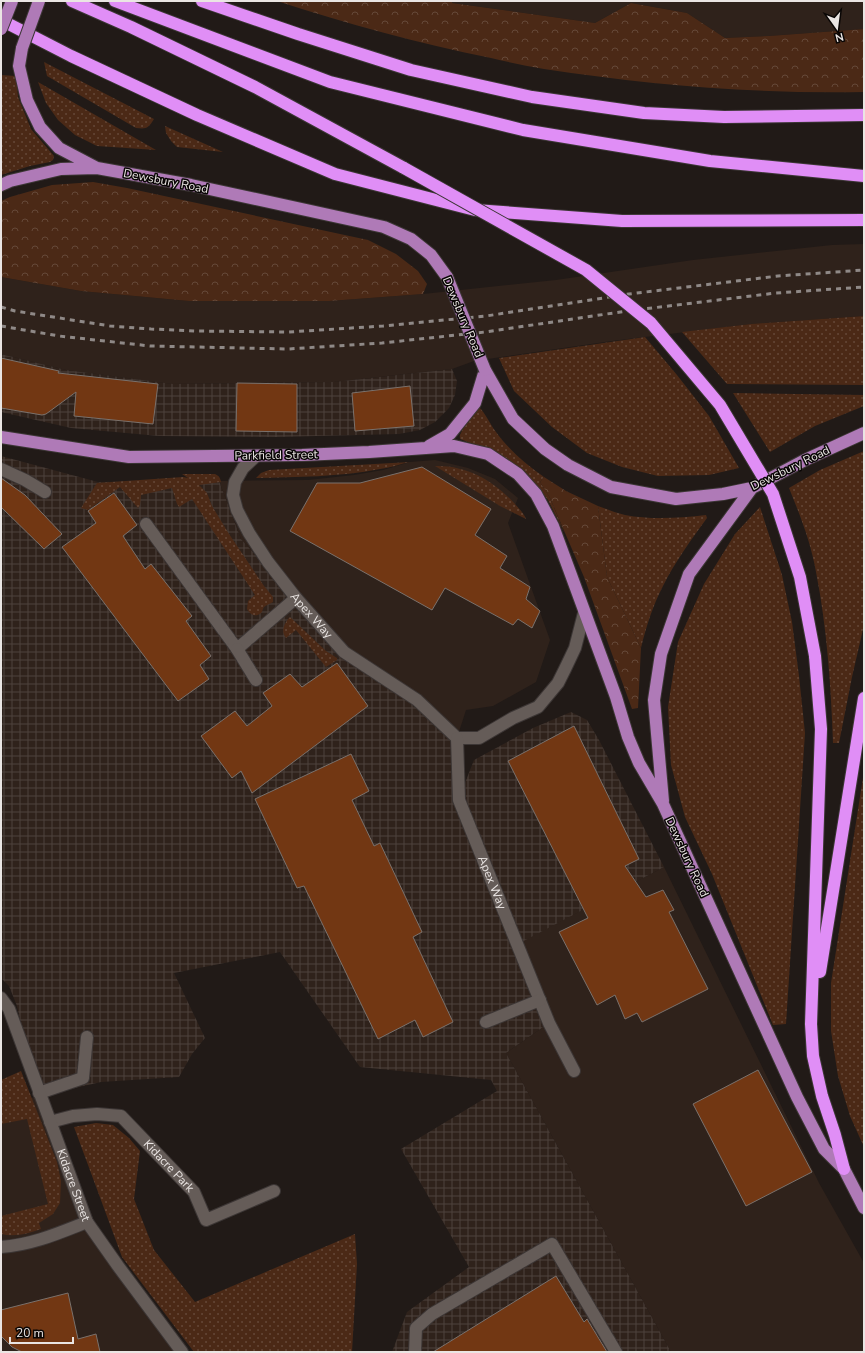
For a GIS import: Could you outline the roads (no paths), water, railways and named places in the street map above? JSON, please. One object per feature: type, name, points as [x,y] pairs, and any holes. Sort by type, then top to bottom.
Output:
[{"type":"highway","points":[[72,1],[131,27],[255,87],[404,168],[586,270],[651,323],[720,405],[773,494],[800,577],[815,656],[821,729],[811,1024],[812,1056],[822,1096],[844,1169]]},
{"type":"highway","points":[[115,1],[330,82],[523,130],[710,161],[864,176]]},
{"type":"highway","points":[[202,1],[298,34],[411,70],[532,97],[644,113],[724,117],[864,115]]},
{"type":"highway","points":[[1,20],[71,56],[197,115],[335,174],[475,210],[622,222],[864,220]]},
{"type":"highway","points":[[811,1024],[864,698]]},
{"type":"main road","points":[[1,29],[12,1]]},
{"type":"main road","name":"Dewsbury Road","points":[[39,1],[22,48],[19,66],[27,100],[40,127],[59,148],[97,168],[191,185],[384,227],[411,239],[431,255],[447,277],[485,370],[513,418],[545,449],[568,465],[611,488],[676,498],[723,494],[752,488],[805,460],[864,433]]},
{"type":"main road","points":[[1,185],[10,181],[60,169],[97,168]]},
{"type":"main road","points":[[426,448],[450,434],[475,403],[485,370]]},
{"type":"main road","name":"Parkfield Street","points":[[1,440],[129,457],[256,456],[369,452],[454,446],[488,454],[518,474],[536,494]]},
{"type":"main road","points":[[663,804],[654,700],[661,654],[689,574],[752,488]]},
{"type":"main road","name":"Dewsbury Road","points":[[536,494],[552,526],[616,697],[628,737],[639,763],[663,804],[797,1097],[824,1149],[844,1169],[864,1208]]},
{"type":"street","name":"Apex Way","points":[[256,456],[243,468],[236,482],[233,495],[237,510],[249,533],[268,562],[296,598],[344,652],[417,700],[457,738],[459,800],[549,1023],[574,1071]]},
{"type":"street","points":[[1,469],[25,480],[45,492]]},
{"type":"street","points":[[146,524],[237,649],[256,680]]},
{"type":"street","points":[[237,649],[296,598]]},
{"type":"street","points":[[457,738],[479,738],[513,718],[538,707],[558,682],[566,669],[584,613]]},
{"type":"street","name":"Kidacre Street","points":[[1,998],[9,1009],[87,1222],[182,1352]]},
{"type":"street","points":[[486,1022],[540,1000]]},
{"type":"street","points":[[39,1093],[83,1078],[87,1037]]},
{"type":"street","name":"Kidacre Park","points":[[50,1122],[73,1116],[97,1114],[121,1116],[194,1192],[206,1220],[274,1191]]},
{"type":"street","points":[[1,1247],[18,1246],[48,1238],[87,1222]]},
{"type":"street","points":[[415,1352],[416,1328],[432,1314],[552,1244],[616,1352]]},
{"type":"railway","points":[[1,307],[15,311],[110,326],[195,331],[289,332],[383,326],[486,316],[629,294],[778,276],[864,270]]},
{"type":"railway","points":[[1,326],[59,336],[150,346],[288,349],[382,343],[485,332],[627,311],[776,293],[864,287]]}]
